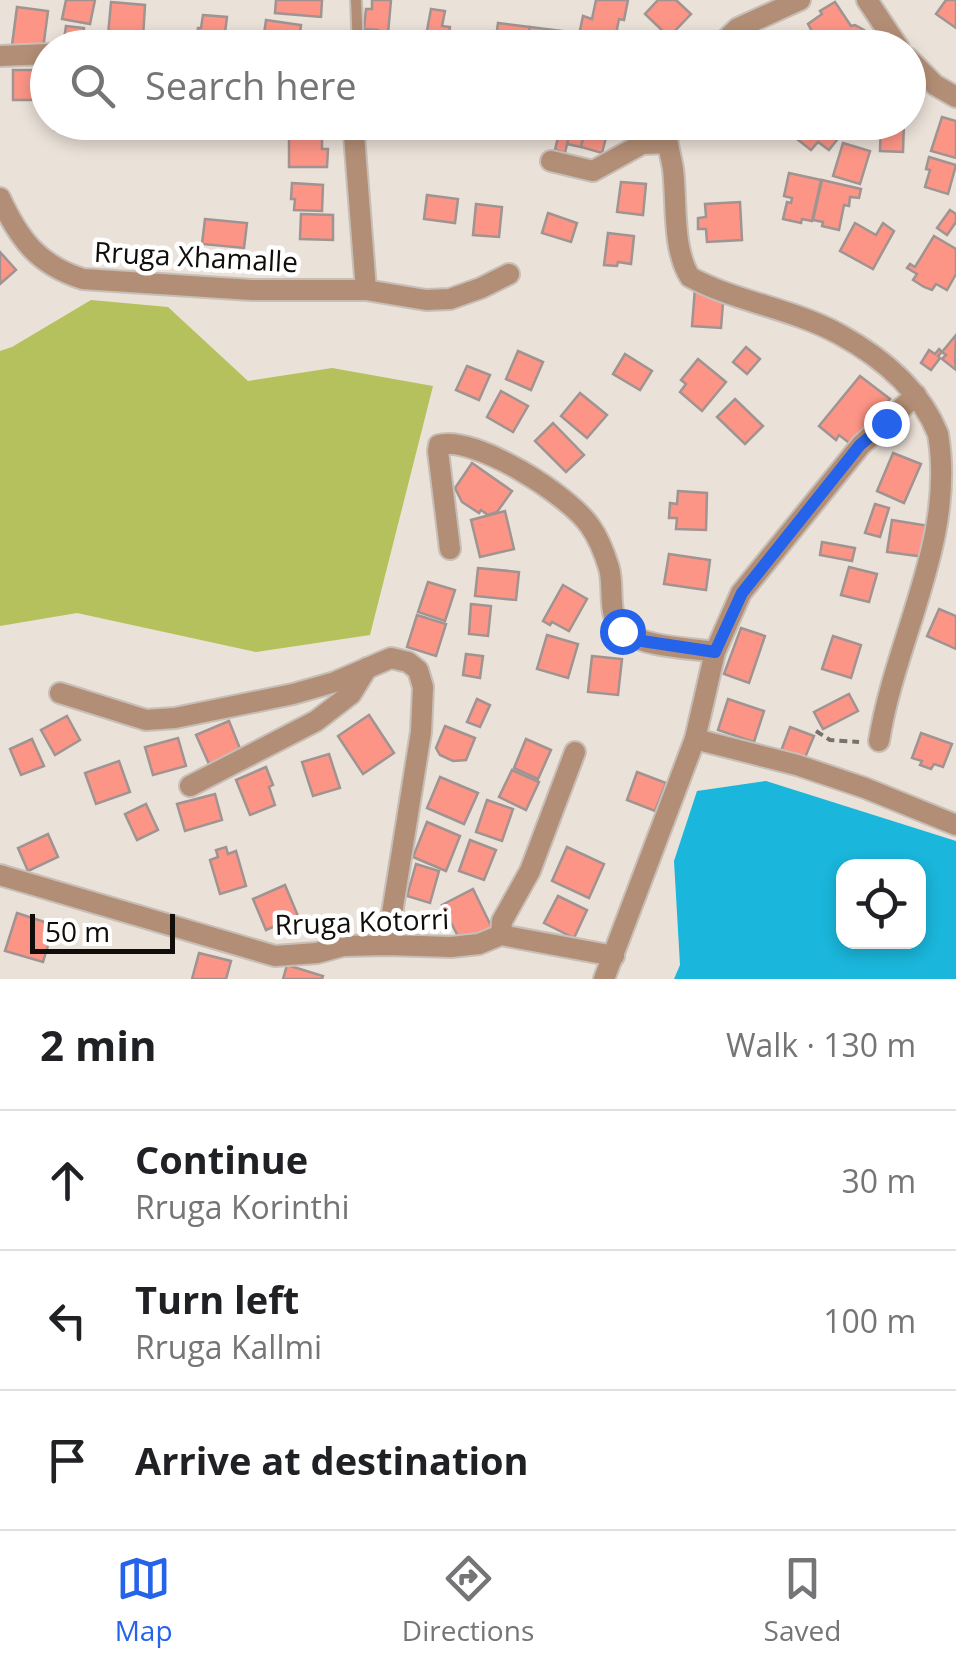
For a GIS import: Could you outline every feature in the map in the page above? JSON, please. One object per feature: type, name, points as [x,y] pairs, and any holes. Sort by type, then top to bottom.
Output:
[{"type":"street","points":[[736,30],[800,0]]},
{"type":"street","points":[[866,0],[887,30]]},
{"type":"street","points":[[0,56],[30,55]]},
{"type":"street","points":[[926,75],[956,97]]},
{"type":"street","points":[[354,140],[366,290]]},
{"type":"street","points":[[551,161],[593,170],[651,140]]},
{"type":"street","points":[[668,140],[682,264],[690,276],[788,311],[865,349],[890,368],[929,412],[945,452],[951,476],[952,523],[883,714],[879,740]]},
{"type":"street","name":"Rruga Xhamalle","points":[[0,198],[26,244],[40,258],[83,279],[252,290],[366,290],[450,300],[509,274]]},
{"type":"street","points":[[604,979],[696,739],[715,652],[742,593],[860,445],[916,396]]},
{"type":"street","points":[[450,548],[438,451],[440,444],[446,442],[491,456],[528,474],[590,525],[610,571],[613,616],[622,631],[642,641],[715,652]]},
{"type":"street","points":[[60,693],[146,720],[175,718],[293,694],[335,682],[391,658],[408,662],[418,670],[422,687],[419,749],[387,944]]},
{"type":"street","points":[[190,786],[316,721],[351,694],[367,668]]},
{"type":"street","points":[[696,739],[797,765],[956,825]]},
{"type":"street","points":[[501,935],[502,921],[530,871],[576,752]]},
{"type":"street","name":"Rruga Kotorri","points":[[0,875],[275,956],[317,954],[343,946],[451,947],[479,944],[501,935],[614,956]]},
{"type":"lane","points":[[356,0],[357,30]]},
{"type":"path","points":[[816,731],[846,743],[879,740]]},
{"type":"green space","points":[[91,300],[168,307],[248,381],[332,368],[433,386],[370,635],[256,652],[77,613],[0,626],[0,351]]},
{"type":"water","points":[[766,781],[956,841],[956,979],[674,979],[680,965],[674,861],[697,791]]},
{"type":"building","points":[[66,0],[95,0],[90,24],[62,19]]},
{"type":"building","points":[[276,0],[322,0],[321,17],[275,13]]},
{"type":"building","points":[[372,0],[391,0],[388,30],[364,29],[366,9],[372,9]]},
{"type":"building","points":[[596,0],[628,0],[624,20],[619,19],[617,30],[580,30],[583,16],[592,19]]},
{"type":"building","points":[[658,0],[676,0],[691,14],[676,30],[662,30],[645,14]]},
{"type":"building","points":[[946,0],[956,0],[956,28],[936,14]]},
{"type":"building","points":[[111,2],[145,5],[143,30],[108,30]]},
{"type":"building","points":[[835,2],[851,26],[864,30],[811,30],[808,24],[822,14],[820,11]]},
{"type":"building","points":[[17,7],[48,11],[46,30],[30,30],[30,47],[12,45]]},
{"type":"building","points":[[431,9],[445,11],[442,26],[450,30],[427,30]]},
{"type":"building","points":[[203,15],[227,17],[225,30],[198,30]]},
{"type":"building","points":[[266,20],[301,25],[300,30],[265,30]]},
{"type":"building","points":[[498,23],[530,27],[529,30],[497,30]]},
{"type":"building","points":[[13,70],[30,70],[30,100],[13,100]]},
{"type":"building","points":[[942,117],[956,121],[956,158],[931,151]]},
{"type":"building","points":[[289,140],[322,140],[322,149],[328,149],[327,167],[289,167]]},
{"type":"building","points":[[557,140],[568,140],[565,153],[555,150]]},
{"type":"building","points":[[568,140],[583,140],[581,147],[567,144]]},
{"type":"building","points":[[583,140],[605,140],[602,153],[581,147]]},
{"type":"building","points":[[798,140],[837,140],[829,150],[818,142],[811,150]]},
{"type":"building","points":[[880,140],[903,140],[903,152],[880,151]]},
{"type":"building","points":[[843,143],[870,151],[860,184],[833,176]]},
{"type":"building","points":[[929,157],[956,165],[948,194],[925,187]]},
{"type":"building","points":[[789,173],[821,180],[812,221],[783,219],[787,202],[791,203],[792,198],[784,196]]},
{"type":"building","points":[[822,180],[861,189],[859,198],[850,197],[849,206],[844,205],[839,230],[813,220]]},
{"type":"building","points":[[621,182],[646,184],[643,215],[617,212]]},
{"type":"building","points":[[292,183],[323,185],[322,211],[294,210]]},
{"type":"building","points":[[427,195],[458,199],[455,223],[424,219]]},
{"type":"building","points":[[740,202],[742,240],[707,242],[706,229],[698,229],[698,218],[706,217],[705,204]]},
{"type":"building","points":[[476,204],[502,207],[499,237],[473,235]]},
{"type":"building","points":[[950,210],[956,214],[956,222],[947,235],[937,228]]},
{"type":"building","points":[[548,213],[577,223],[571,242],[542,233]]},
{"type":"building","points":[[301,214],[333,215],[333,240],[300,239]]},
{"type":"building","points":[[205,219],[247,223],[244,248],[202,244]]},
{"type":"building","points":[[855,223],[876,235],[883,223],[894,231],[873,269],[840,251]]},
{"type":"building","points":[[608,233],[634,236],[631,264],[604,265]]},
{"type":"building","points":[[934,236],[956,249],[956,274],[947,290],[936,284],[932,290],[924,287],[913,280],[917,274],[907,268],[910,264],[915,267]]},
{"type":"building","points":[[0,252],[16,270],[0,284]]},
{"type":"building","points":[[695,288],[724,290],[721,328],[692,326]]},
{"type":"building","points":[[956,335],[956,370],[942,359],[946,355],[942,352]]},
{"type":"building","points":[[746,347],[760,359],[747,374],[733,362]]},
{"type":"building","points":[[939,349],[940,358],[931,370],[921,363],[929,350],[935,354]]},
{"type":"building","points":[[518,351],[543,362],[531,390],[506,379]]},
{"type":"building","points":[[625,354],[652,371],[640,390],[613,374]]},
{"type":"building","points":[[698,359],[726,382],[702,411],[680,392],[686,384],[681,380]]},
{"type":"building","points":[[467,366],[490,375],[479,400],[456,390]]},
{"type":"building","points":[[860,376],[890,399],[852,445],[839,435],[836,440],[819,426]]},
{"type":"building","points":[[501,391],[528,406],[513,432],[487,417]]},
{"type":"building","points":[[580,393],[607,415],[587,438],[561,416]]},
{"type":"building","points":[[735,399],[763,426],[745,444],[717,417]]},
{"type":"building","points":[[553,423],[584,455],[566,472],[535,441]]},
{"type":"building","points":[[893,453],[921,464],[904,503],[877,491]]},
{"type":"building","points":[[472,463],[512,491],[497,512],[479,513],[462,502],[455,488]]},
{"type":"building","points":[[678,491],[707,493],[706,530],[676,529],[677,518],[669,518],[670,503],[677,504]]},
{"type":"building","points":[[875,504],[889,508],[880,537],[865,533]]},
{"type":"building","points":[[505,511],[514,549],[480,557],[471,520]]},
{"type":"building","points":[[892,520],[929,526],[925,557],[887,552]]},
{"type":"building","points":[[822,542],[855,548],[852,561],[820,555]]},
{"type":"building","points":[[669,554],[710,560],[706,590],[664,584]]},
{"type":"building","points":[[849,567],[877,574],[869,602],[841,595]]},
{"type":"building","points":[[478,568],[519,572],[516,600],[475,596]]},
{"type":"building","points":[[428,582],[455,590],[445,621],[418,612]]},
{"type":"building","points":[[563,585],[587,599],[569,631],[543,621]]},
{"type":"building","points":[[471,604],[491,606],[488,636],[469,634]]},
{"type":"building","points":[[939,609],[956,616],[956,649],[927,636]]},
{"type":"building","points":[[417,615],[446,624],[436,656],[407,647]]},
{"type":"building","points":[[741,628],[765,636],[749,683],[724,674]]},
{"type":"building","points":[[547,635],[578,644],[568,678],[537,669]]},
{"type":"building","points":[[833,636],[861,645],[851,678],[822,669]]},
{"type":"building","points":[[466,654],[483,656],[480,678],[463,675]]},
{"type":"building","points":[[592,656],[622,659],[618,695],[588,692]]},
{"type":"building","points":[[849,694],[858,711],[823,729],[814,712]]},
{"type":"building","points":[[477,699],[490,705],[480,727],[467,722]]},
{"type":"building","points":[[728,699],[764,711],[754,742],[718,730]]},
{"type":"building","points":[[369,715],[394,753],[363,774],[338,736]]},
{"type":"building","points":[[67,716],[80,740],[55,755],[41,730]]},
{"type":"building","points":[[229,721],[241,751],[209,764],[196,735]]},
{"type":"building","points":[[445,726],[475,738],[466,760],[453,761],[440,755],[436,748]]},
{"type":"building","points":[[790,727],[814,736],[804,760],[781,751]]},
{"type":"building","points":[[921,733],[952,744],[943,767],[934,764],[931,769],[912,758]]},
{"type":"building","points":[[178,738],[186,766],[153,775],[145,747]]},
{"type":"building","points":[[32,739],[44,766],[21,775],[10,749]]},
{"type":"building","points":[[526,739],[551,750],[538,779],[514,768]]},
{"type":"building","points":[[329,754],[340,788],[313,796],[302,762]]},
{"type":"building","points":[[119,761],[130,792],[96,804],[85,773]]},
{"type":"building","points":[[266,767],[275,805],[250,815],[236,780]]},
{"type":"building","points":[[512,770],[539,782],[526,810],[499,797]]},
{"type":"building","points":[[637,772],[666,783],[655,811],[627,800]]},
{"type":"building","points":[[440,777],[478,793],[464,824],[427,808]]},
{"type":"building","points":[[215,794],[222,820],[185,831],[177,804]]},
{"type":"building","points":[[487,800],[513,809],[502,841],[476,832]]},
{"type":"building","points":[[146,804],[158,830],[137,840],[125,814]]},
{"type":"building","points":[[427,822],[460,836],[446,871],[413,857]]},
{"type":"building","points":[[48,834],[58,857],[28,871],[18,848]]},
{"type":"building","points":[[470,840],[496,850],[484,880],[459,871]]},
{"type":"building","points":[[226,847],[228,854],[236,851],[246,886],[220,894],[210,860],[218,857],[216,850]]},
{"type":"building","points":[[567,847],[604,864],[589,898],[552,881]]},
{"type":"building","points":[[416,864],[439,871],[430,903],[407,896]]},
{"type":"building","points":[[285,885],[298,916],[266,930],[253,899]]},
{"type":"building","points":[[473,889],[492,928],[462,944],[442,905]]},
{"type":"building","points":[[558,896],[587,910],[574,938],[544,923]]},
{"type":"building","points":[[17,913],[54,925],[43,962],[5,951]]},
{"type":"building","points":[[199,953],[231,961],[226,979],[192,979]]},
{"type":"building","points":[[287,965],[323,976],[322,979],[283,979]]},
{"type":"route","points":[[622,631],[642,641],[715,652],[742,593],[774,550],[860,445],[886,423]]}]
